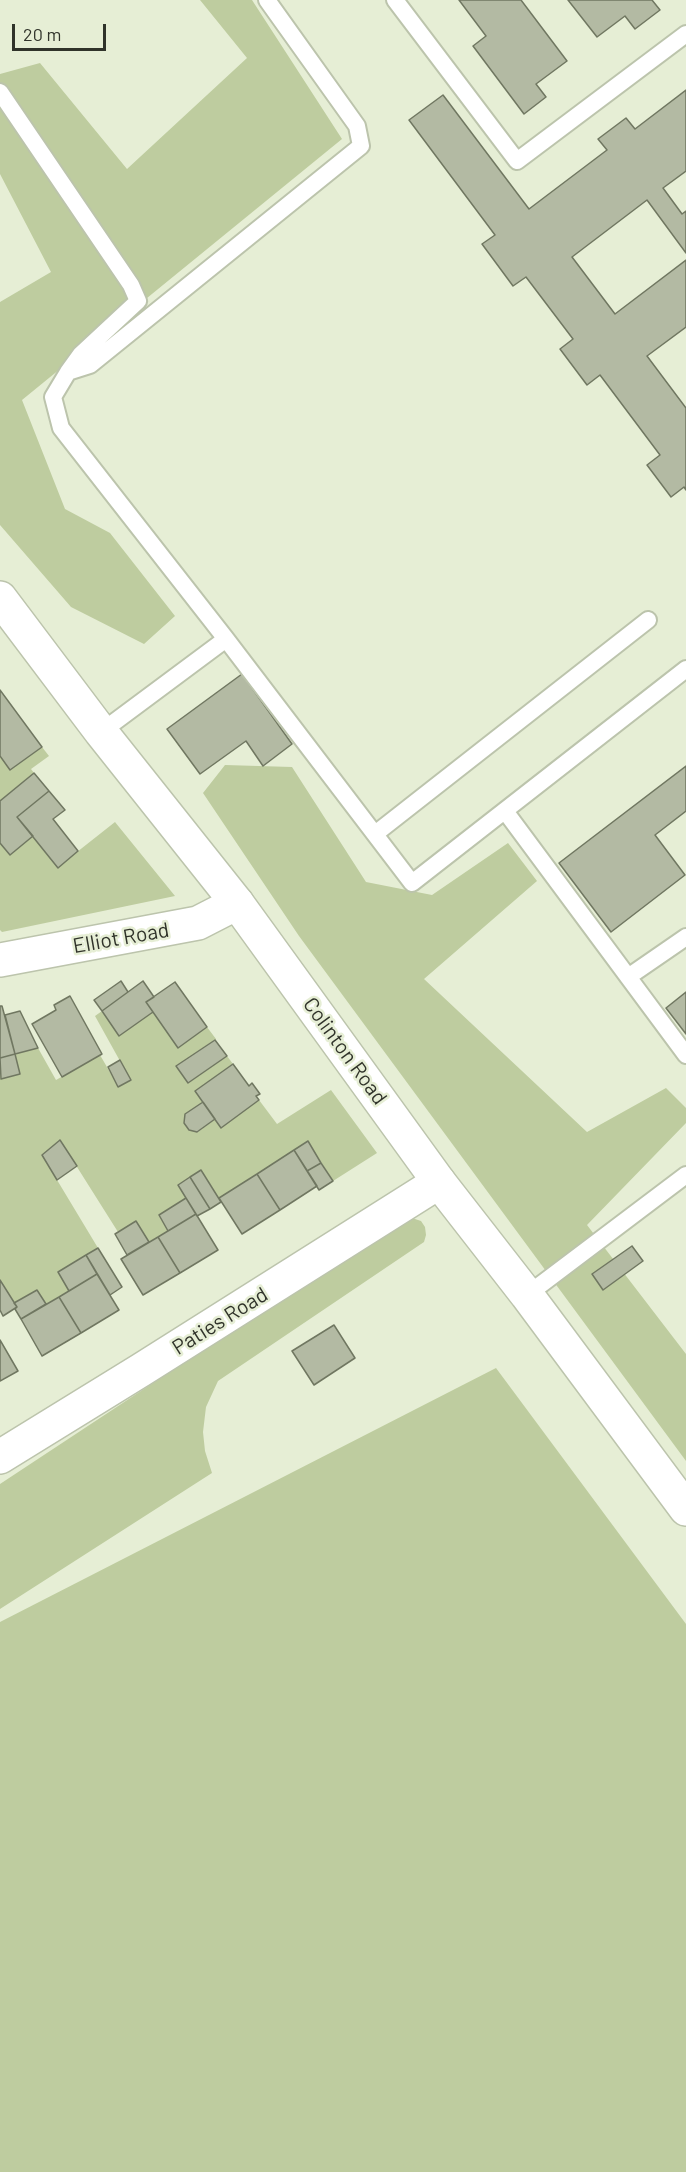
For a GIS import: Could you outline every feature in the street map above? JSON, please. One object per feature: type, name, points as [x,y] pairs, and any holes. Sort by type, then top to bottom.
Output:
[{"type":"street","name":"Colinton Road","points":[[0,598],[101,732],[237,903],[439,1182],[527,1295],[686,1509]]},
{"type":"street","name":"Elliot Road","points":[[0,960],[198,923],[237,903]]},
{"type":"street","name":"Paties Road","points":[[0,1457],[439,1182]]},
{"type":"lane","points":[[68,372],[90,366],[361,146],[357,126],[267,0]]},
{"type":"lane","points":[[395,0],[518,161],[686,34]]},
{"type":"lane","points":[[0,92],[131,285],[138,301],[81,354],[68,372],[53,397],[61,428],[412,883],[686,669]]},
{"type":"lane","points":[[375,834],[648,620]]},
{"type":"lane","points":[[101,732],[226,639]]},
{"type":"lane","points":[[505,811],[686,1055]]},
{"type":"lane","points":[[628,977],[686,937]]},
{"type":"lane","points":[[527,1295],[686,1175]]},
{"type":"green space","points":[[200,0],[252,0],[342,139],[22,400],[65,509],[110,533],[175,616],[144,644],[71,607],[0,525],[0,302],[51,272],[0,174],[0,74],[40,63],[127,169],[247,58]]},
{"type":"green space","points":[[42,747],[49,756],[31,769],[34,773],[0,801],[0,756],[10,769]]},
{"type":"green space","points":[[225,765],[292,767],[366,882],[432,895],[508,843],[537,881],[424,979],[587,1132],[666,1088],[686,1108],[686,1123],[587,1225],[686,1354],[686,1461],[299,936],[203,793]]},
{"type":"green space","points":[[115,822],[175,896],[2,932],[0,930],[0,843],[10,855],[33,836],[58,867]]},
{"type":"green space","points":[[102,1011],[153,1012],[178,1047],[207,1027],[216,1039],[176,1066],[188,1083],[227,1056],[233,1064],[195,1091],[203,1102],[185,1115],[189,1130],[198,1132],[215,1119],[221,1128],[259,1100],[277,1124],[331,1090],[377,1153],[333,1181],[308,1142],[219,1198],[201,1171],[178,1185],[186,1198],[159,1215],[168,1231],[149,1242],[136,1221],[118,1232],[60,1140],[42,1155],[98,1248],[58,1272],[69,1291],[46,1304],[37,1290],[14,1303],[0,1280],[0,1074],[1,1078],[15,1054],[38,1048],[56,1080],[100,1055],[118,1086],[130,1079],[95,1016]]},
{"type":"green space","points":[[409,1217],[421,1221],[425,1227],[424,1242],[218,1381],[206,1407],[203,1432],[205,1451],[212,1473],[0,1609],[0,1484],[403,1218]]},
{"type":"green space","points":[[496,1368],[686,1624],[686,2172],[0,2172],[0,1622]]},
{"type":"building","points":[[459,0],[521,0],[567,61],[536,84],[546,97],[524,114],[473,46],[486,36]]},
{"type":"building","points":[[568,0],[652,0],[660,10],[635,29],[625,16],[597,37]]},
{"type":"building","points":[[686,90],[686,171],[663,188],[682,214],[686,211],[686,253],[647,200],[572,257],[615,314],[686,260],[686,327],[647,356],[686,408],[686,490],[684,487],[671,497],[647,465],[660,455],[600,375],[587,385],[560,349],[573,339],[526,277],[513,286],[482,244],[495,235],[409,120],[443,95],[529,209],[607,150],[598,139],[626,118],[635,129]]},
{"type":"building","points":[[242,674],[292,744],[263,766],[246,741],[200,774],[167,729]]},
{"type":"building","points":[[0,690],[42,747],[10,770],[0,756]]},
{"type":"building","points":[[686,766],[686,811],[655,835],[685,875],[611,932],[559,863]]},
{"type":"building","points":[[34,773],[49,791],[17,817],[33,836],[10,855],[0,843],[0,801]]},
{"type":"building","points":[[49,791],[65,810],[53,819],[78,851],[58,868],[17,817]]},
{"type":"building","points":[[121,981],[128,992],[102,1011],[94,1000]]},
{"type":"building","points":[[143,981],[154,997],[146,1002],[153,1012],[119,1036],[102,1011]]},
{"type":"building","points":[[175,982],[207,1027],[178,1048],[146,1002]]},
{"type":"building","points":[[686,992],[686,1034],[666,1008]]},
{"type":"building","points":[[70,996],[102,1054],[62,1077],[32,1024],[56,1010],[54,1005]]},
{"type":"building","points":[[0,1006],[2,1006],[15,1054],[0,1058]]},
{"type":"building","points":[[20,1011],[38,1048],[15,1054],[5,1015]]},
{"type":"building","points":[[215,1040],[227,1056],[188,1083],[176,1066]]},
{"type":"building","points":[[15,1054],[20,1074],[1,1079],[0,1058]]},
{"type":"building","points":[[120,1060],[131,1080],[118,1087],[108,1067]]},
{"type":"building","points":[[233,1064],[249,1086],[252,1083],[260,1094],[256,1096],[259,1100],[221,1128],[195,1091]]},
{"type":"building","points":[[203,1102],[215,1119],[197,1132],[189,1130],[184,1123],[185,1114]]},
{"type":"building","points":[[60,1140],[77,1166],[57,1180],[42,1155]]},
{"type":"building","points":[[308,1141],[321,1163],[307,1171],[294,1150]]},
{"type":"building","points":[[294,1150],[317,1186],[280,1210],[257,1174]]},
{"type":"building","points":[[321,1163],[333,1181],[319,1190],[307,1171]]},
{"type":"building","points":[[201,1170],[221,1202],[210,1209],[190,1177]]},
{"type":"building","points":[[257,1174],[280,1210],[242,1234],[219,1198]]},
{"type":"building","points":[[190,1177],[210,1209],[197,1216],[178,1185]]},
{"type":"building","points":[[186,1198],[196,1214],[168,1231],[159,1215]]},
{"type":"building","points":[[196,1214],[218,1250],[180,1273],[158,1237]]},
{"type":"building","points":[[136,1221],[149,1242],[127,1255],[115,1234]]},
{"type":"building","points":[[158,1237],[180,1273],[143,1295],[121,1259]]},
{"type":"building","points":[[632,1246],[643,1261],[603,1290],[592,1274]]},
{"type":"building","points":[[98,1248],[122,1287],[110,1295],[86,1255]]},
{"type":"building","points":[[86,1255],[97,1274],[69,1291],[58,1272]]},
{"type":"building","points":[[97,1274],[119,1310],[81,1333],[59,1297]]},
{"type":"building","points":[[0,1280],[17,1307],[3,1316],[0,1310]]},
{"type":"building","points":[[37,1290],[46,1304],[21,1319],[14,1303]]},
{"type":"building","points":[[59,1297],[81,1333],[42,1356],[21,1319]]},
{"type":"building","points":[[334,1325],[355,1358],[314,1385],[292,1351]]},
{"type":"building","points":[[0,1340],[18,1371],[0,1381]]}]
